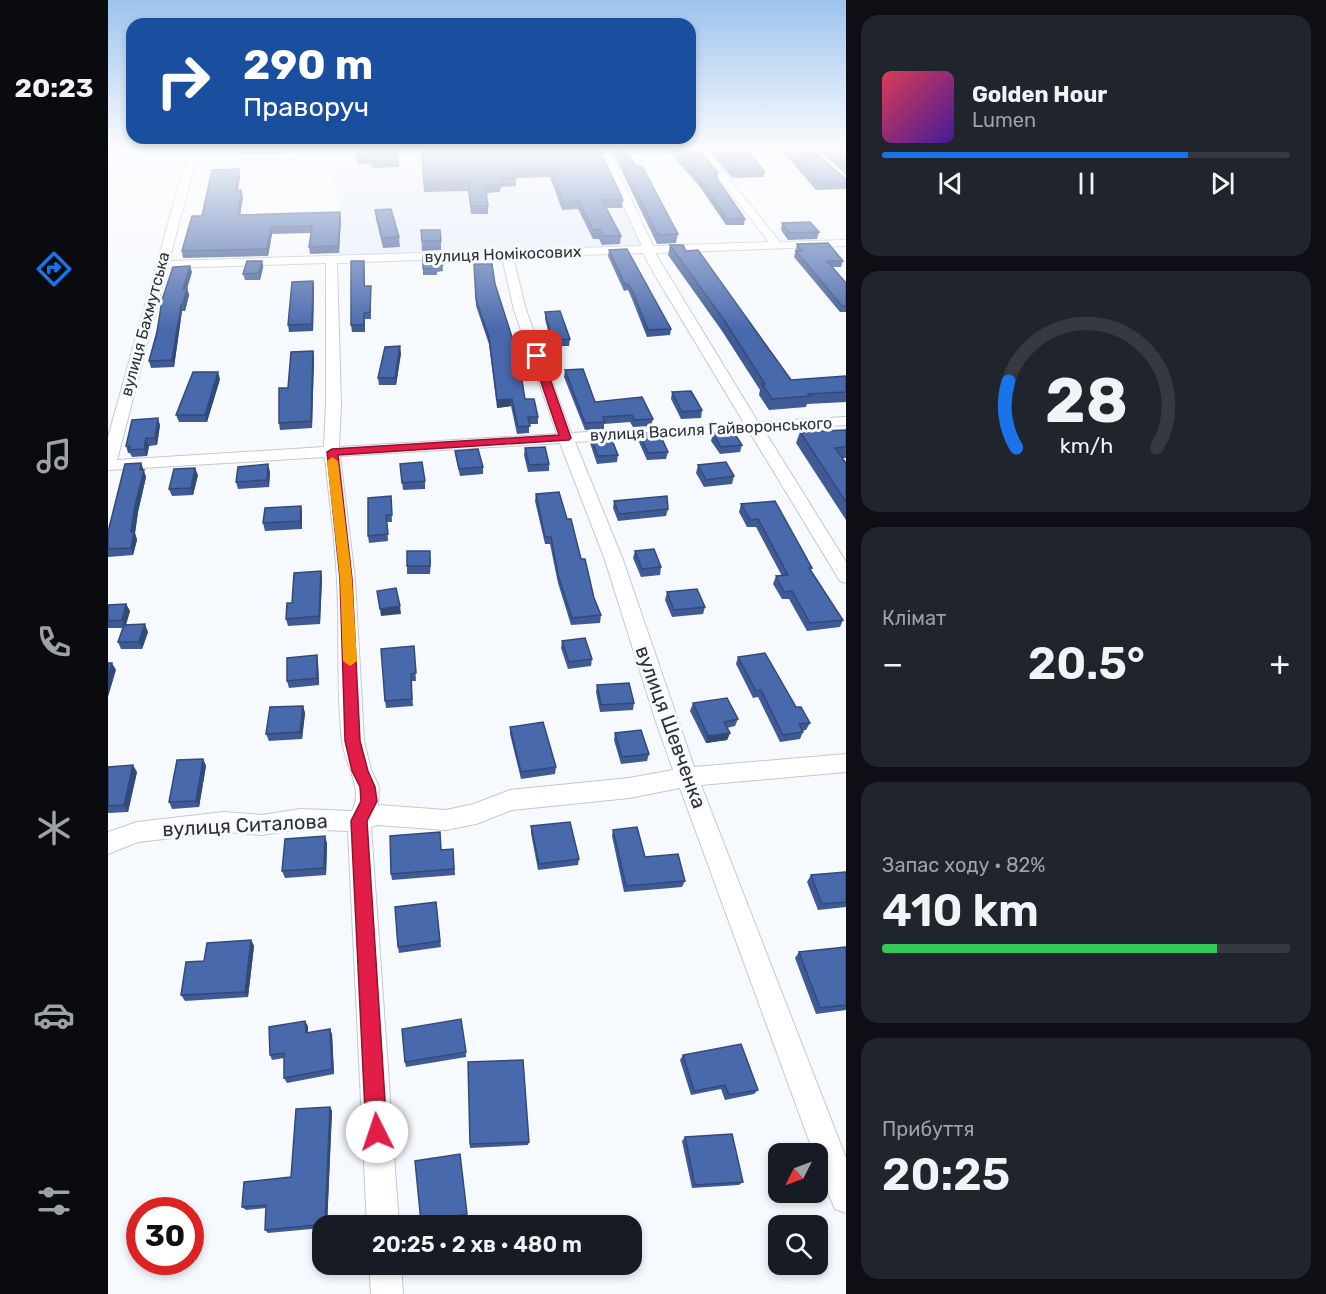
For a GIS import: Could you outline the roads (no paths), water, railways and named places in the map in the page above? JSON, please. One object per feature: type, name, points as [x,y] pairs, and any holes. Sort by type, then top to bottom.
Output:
[{"type":"street","name":"вулиця Бахмутська","points":[[108,465],[177,209]]},
{"type":"street","points":[[631,209],[648,243],[647,249],[846,577]]},
{"type":"street","points":[[748,209],[777,245]]},
{"type":"street","name":"вулиця Номікосових","points":[[161,265],[846,243]]},
{"type":"street","name":"вулиця Шевченка","points":[[507,254],[520,310],[565,438],[614,560],[665,719],[689,777],[846,1198]]},
{"type":"street","points":[[331,259],[331,354],[335,412],[330,436],[346,579],[353,741],[360,771],[368,787],[369,801],[359,821],[381,1215]]},
{"type":"street","name":"вулиця Василя Гайворонського","points":[[108,465],[846,421]]},
{"type":"street","name":"вулиця Ситалова","points":[[108,843],[138,832],[224,822],[262,825],[300,819],[359,821],[377,814],[446,820],[476,814],[510,800],[629,788],[689,777],[846,763]]},
{"type":"street","points":[[386,1275],[387,1294]]}]
